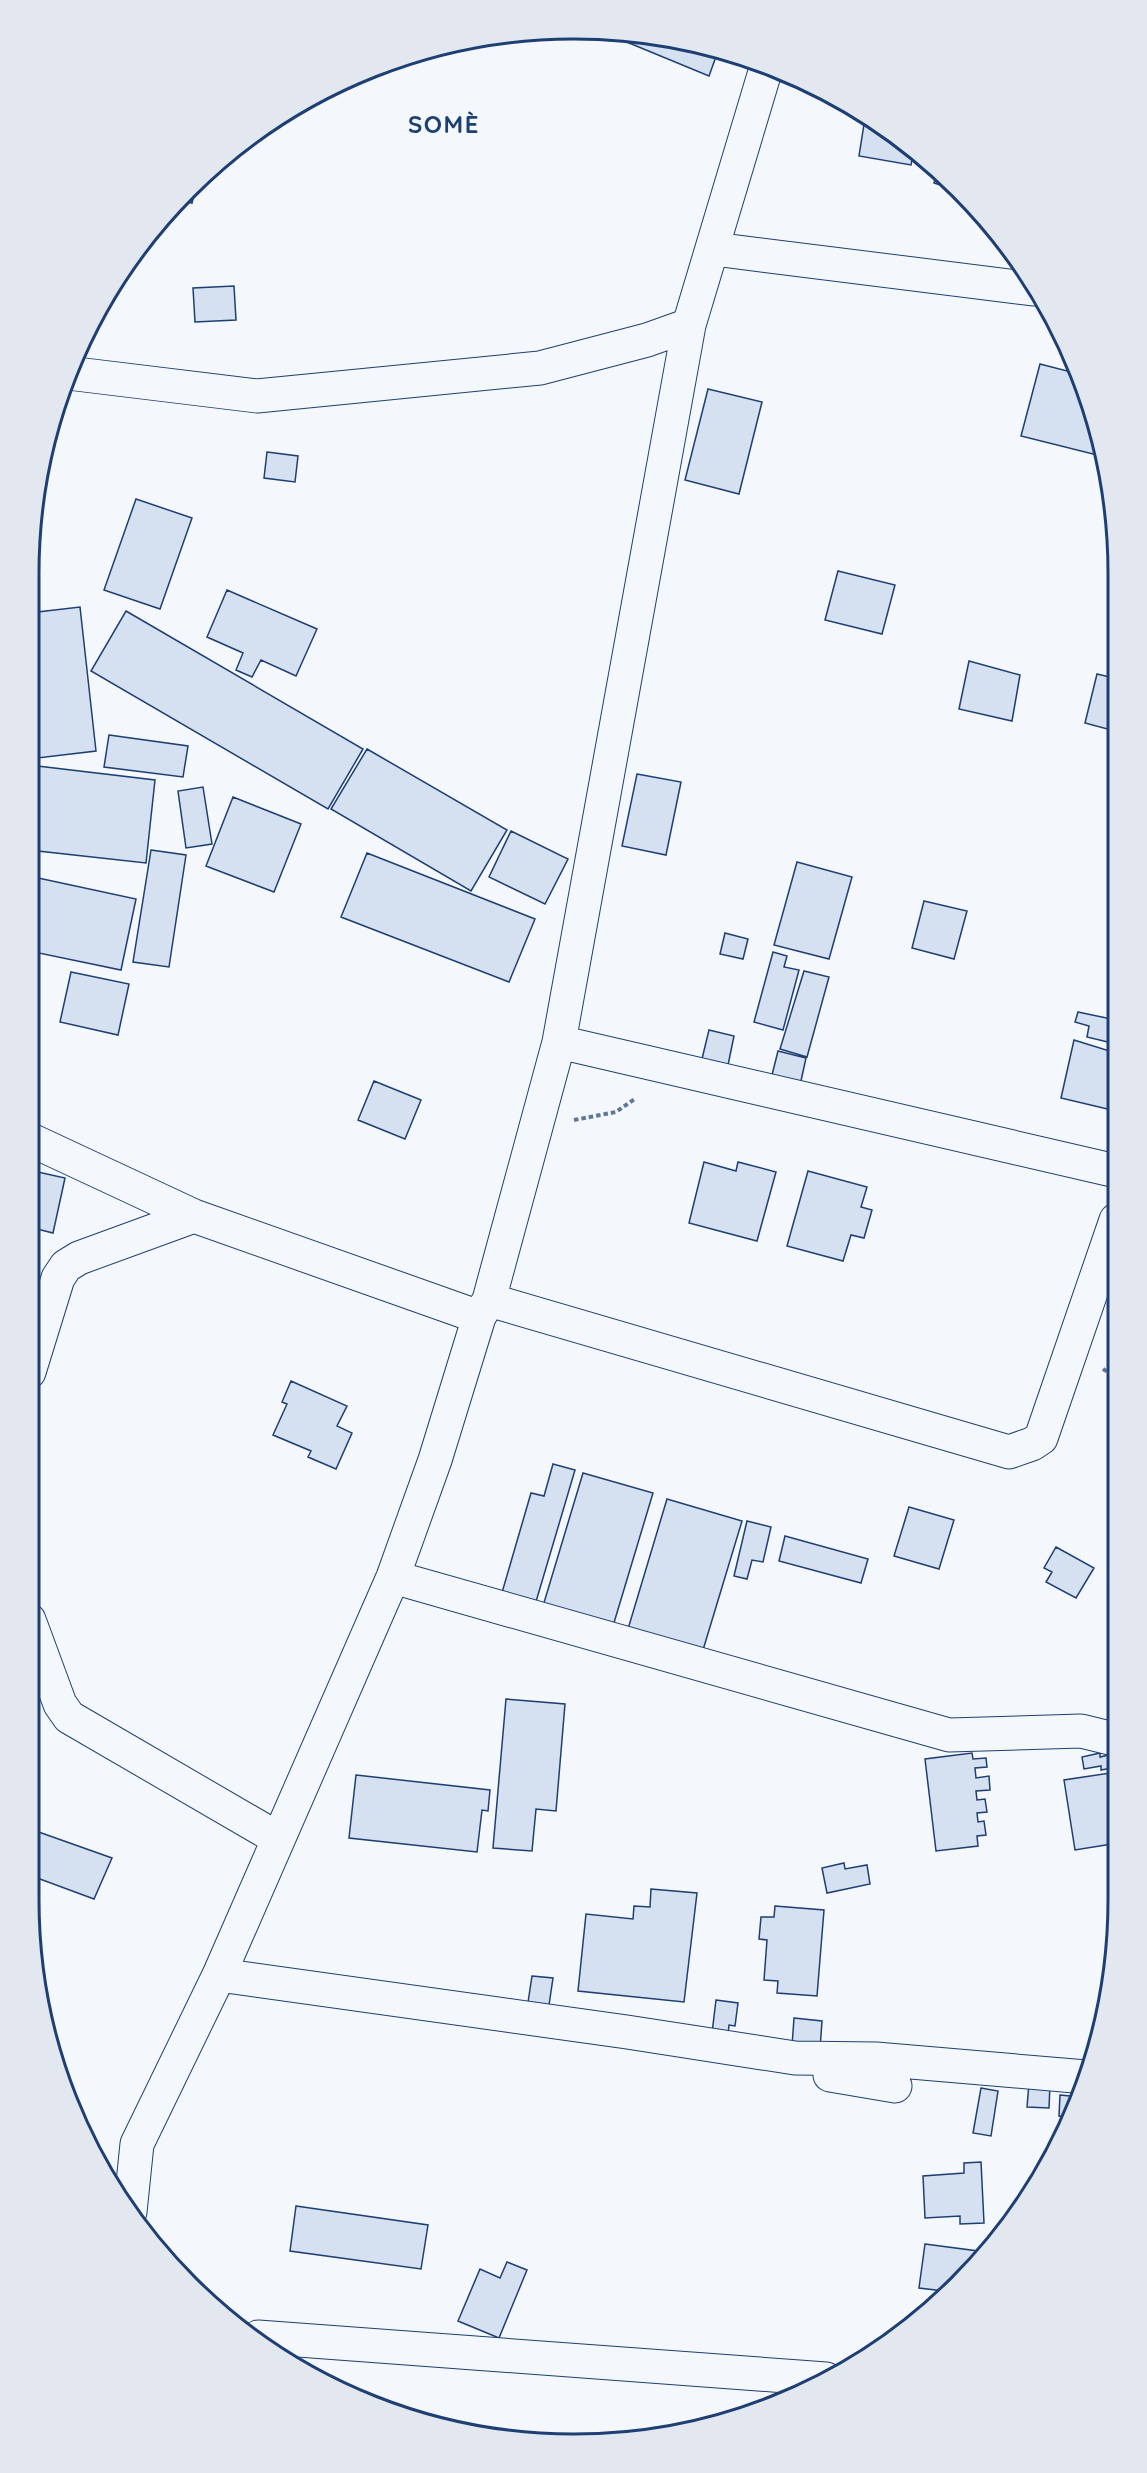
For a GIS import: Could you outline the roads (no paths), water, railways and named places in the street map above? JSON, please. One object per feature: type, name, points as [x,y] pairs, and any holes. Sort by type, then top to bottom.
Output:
[{"type":"street","points":[[131,2199],[137,2144],[219,1975],[393,1577],[435,1460],[484,1308],[559,1042],[689,325],[714,249],[764,75]]},
{"type":"street","points":[[714,249],[1025,289]]},
{"type":"street","points":[[78,373],[257,396],[540,368],[647,340],[689,325]]},
{"type":"street","points":[[559,1042],[1108,1169]]},
{"type":"street","points":[[39,1144],[194,1216],[484,1308],[1009,1452],[1032,1444],[1041,1438],[1108,1243]]},
{"type":"street","points":[[39,1338],[58,1278],[66,1266],[79,1258],[194,1216]]},
{"type":"street","points":[[393,1577],[949,1735],[1081,1731],[1108,1738]]},
{"type":"street","points":[[39,1649],[60,1704],[69,1717],[278,1838]]},
{"type":"street","points":[[219,1975],[615,2030],[795,2058],[876,2059],[1078,2077]]},
{"type":"street","points":[[219,1975],[895,2085]]},
{"type":"street","points":[[268,2338],[812,2378]]},
{"type":"district","name":"SOMÈ","points":[[444,125]]}]
